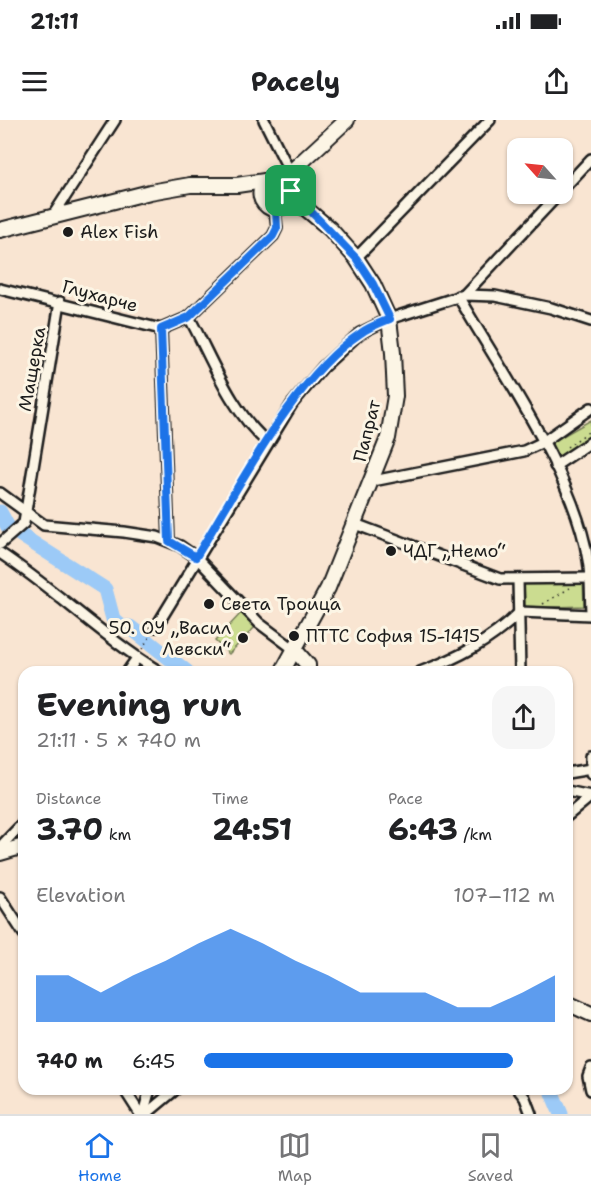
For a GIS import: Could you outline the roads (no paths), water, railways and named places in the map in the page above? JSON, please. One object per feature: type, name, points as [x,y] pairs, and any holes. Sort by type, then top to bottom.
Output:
[{"type":"main road","points":[[281,208],[288,181],[347,120]]},
{"type":"main road","points":[[0,230],[190,185],[237,185],[274,178],[288,181]]},
{"type":"main road","points":[[260,197],[261,188],[266,181]]},
{"type":"main road","name":"Папрат","points":[[286,666],[328,588],[373,481],[388,438],[394,396],[390,319],[373,284],[356,258],[324,222],[305,208],[288,181]]},
{"type":"main road","points":[[237,185],[260,197],[266,206],[305,208]]},
{"type":"main road","points":[[295,650],[309,666]]},
{"type":"main road","points":[[0,853],[18,848]]},
{"type":"main road","points":[[573,1006],[591,1014]]},
{"type":"street","points":[[52,217],[115,120]]},
{"type":"street","points":[[264,120],[288,181]]},
{"type":"street","points":[[356,258],[490,120]]},
{"type":"street","points":[[573,178],[591,159]]},
{"type":"street","points":[[461,296],[549,204]]},
{"type":"street","points":[[169,541],[161,329],[189,317],[273,236],[281,208]]},
{"type":"street","name":"Глухарче","points":[[0,289],[60,302],[161,329]]},
{"type":"street","points":[[436,666],[460,657],[502,629],[520,612],[591,613],[590,560],[573,507],[543,442],[461,296]]},
{"type":"street","points":[[156,627],[196,557],[292,404],[323,367],[360,333],[390,319],[461,296],[495,296],[551,308],[591,321]]},
{"type":"street","name":"Мащерка","points":[[2,543],[24,523],[60,302]]},
{"type":"street","points":[[189,317],[237,407],[251,428],[267,441]]},
{"type":"street","points":[[373,481],[524,451],[543,442],[591,408]]},
{"type":"street","points":[[555,466],[591,442]]},
{"type":"street","points":[[0,493],[44,525],[124,532],[169,541],[196,557],[259,623],[295,650]]},
{"type":"street","points":[[354,524],[500,579],[589,578]]},
{"type":"street","points":[[0,553],[38,578],[137,658],[150,666]]},
{"type":"street","points":[[518,580],[520,666]]},
{"type":"street","points":[[131,666],[137,658]]},
{"type":"street","points":[[591,756],[591,774]]},
{"type":"street","points":[[573,772],[591,769]]},
{"type":"street","points":[[573,792],[591,796]]},
{"type":"street","points":[[573,811],[591,796]]},
{"type":"street","points":[[0,847],[18,828]]},
{"type":"street","points":[[0,897],[18,925]]},
{"type":"street","points":[[591,1068],[588,1076],[591,1090]]},
{"type":"street","points":[[129,1095],[143,1114]]},
{"type":"street","points":[[143,1114],[148,1095]]},
{"type":"street","points":[[143,1114],[168,1095]]},
{"type":"street","points":[[523,1095],[531,1114]]},
{"type":"waterway","points":[[0,512],[8,527],[105,589],[113,619],[122,627],[130,627],[179,666]]},
{"type":"waterway","points":[[553,1095],[561,1114]]},
{"type":"place","name":"Alex Fish","points":[[68,232]]},
{"type":"place","name":"ЧДГ „Немо“","points":[[391,551]]},
{"type":"place","name":"Света Троица","points":[[209,604]]},
{"type":"place","name":"ПТТС София 15-1415","points":[[294,636]]},
{"type":"place","name":"50. ОУ „Васил Левски“","points":[[243,638]]}]
